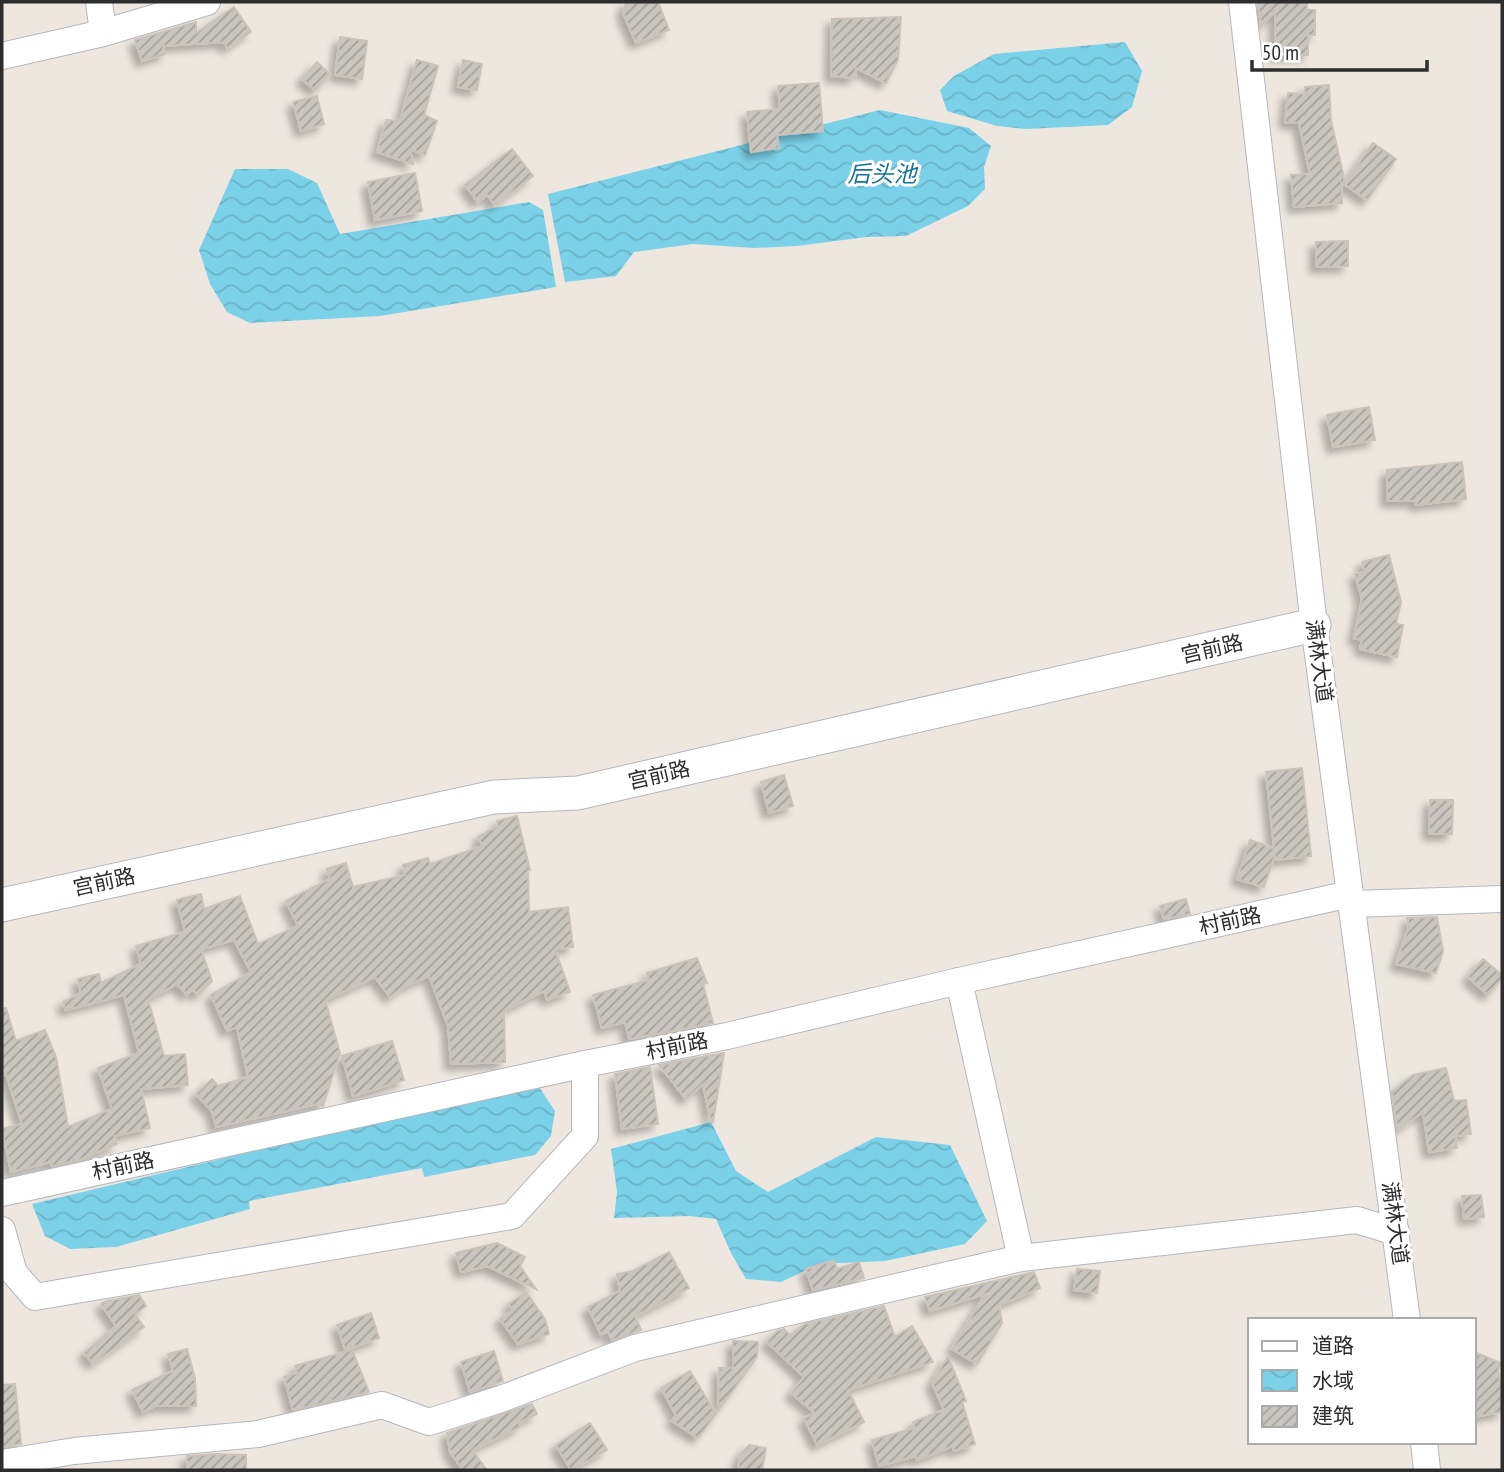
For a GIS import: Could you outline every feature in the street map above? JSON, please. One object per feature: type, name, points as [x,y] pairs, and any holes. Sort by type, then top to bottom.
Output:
[{"type":"street","points":[[99,2],[103,33]]},
{"type":"street","points":[[2,56],[103,33],[207,2]]},
{"type":"street","name":"满林大道","points":[[1242,2],[1314,625],[1407,1318]]},
{"type":"street","name":"宫前路","points":[[2,905],[494,797],[578,793],[1314,625]]},
{"type":"street","name":"村前路","points":[[2,1193],[585,1064],[727,1036],[959,981],[1351,900],[1502,899]]},
{"type":"street","points":[[959,981],[1021,1258]]},
{"type":"street","points":[[3,1239],[14,1273],[35,1297],[512,1216],[584,1136],[585,1064]]},
{"type":"street","points":[[2,1463],[74,1451],[258,1434],[382,1405],[429,1422],[501,1399],[635,1348],[1021,1258],[1357,1220],[1396,1232]]},
{"type":"street","points":[[1424,1444],[1427,1470]]},
{"type":"water","points":[[1125,42],[1142,71],[1132,107],[1108,125],[1026,129],[997,126],[947,111],[940,90],[954,76],[994,54]]},
{"type":"water","name":"后头池","points":[[880,110],[969,128],[991,146],[984,167],[985,189],[968,206],[906,236],[866,237],[797,246],[754,248],[693,244],[634,252],[616,276],[565,282],[548,194]]},
{"type":"water","points":[[235,169],[288,169],[317,183],[340,234],[529,202],[543,210],[556,287],[380,316],[250,323],[227,312],[210,284],[199,250]]},
{"type":"water","points":[[537,1084],[555,1111],[551,1136],[535,1155],[424,1177],[422,1168],[249,1201],[250,1209],[116,1247],[70,1249],[45,1236],[32,1204]]},
{"type":"water","points":[[711,1122],[736,1171],[768,1192],[876,1137],[950,1145],[987,1221],[965,1244],[885,1261],[819,1264],[781,1282],[746,1279],[716,1219],[690,1216],[614,1218],[617,1192],[611,1149]]},
{"type":"building","points":[[626,2],[658,2],[669,30],[636,43],[623,13]]},
{"type":"building","points":[[1258,2],[1307,2],[1307,10],[1315,10],[1315,35],[1308,35],[1308,55],[1276,55],[1275,11],[1261,26]]},
{"type":"building","points":[[234,7],[251,32],[227,48],[224,42],[163,46],[165,54],[142,61],[135,40],[196,22],[196,33]]},
{"type":"building","points":[[901,17],[898,60],[886,83],[856,68],[855,78],[831,76],[832,19]]},
{"type":"building","points":[[340,37],[367,41],[362,79],[335,75]]},
{"type":"building","points":[[417,60],[438,66],[424,115],[437,121],[425,155],[410,149],[413,164],[377,152],[386,120],[400,121]]},
{"type":"building","points":[[463,60],[482,64],[477,90],[458,87]]},
{"type":"building","points":[[317,62],[330,74],[315,90],[302,79]]},
{"type":"building","points":[[819,83],[823,131],[777,135],[779,148],[751,152],[747,112],[780,109],[778,86]]},
{"type":"building","points":[[1329,85],[1331,120],[1345,183],[1373,143],[1396,159],[1367,200],[1341,182],[1342,203],[1294,207],[1291,175],[1310,174],[1299,123],[1285,122],[1288,93],[1305,94],[1305,87]]},
{"type":"building","points":[[317,96],[324,124],[301,131],[293,102]]},
{"type":"building","points":[[512,149],[533,176],[495,205],[487,195],[478,202],[465,185]]},
{"type":"building","points":[[415,173],[422,211],[375,220],[368,182]]},
{"type":"building","points":[[1348,241],[1348,266],[1316,267],[1316,242]]},
{"type":"building","points":[[1369,407],[1375,440],[1333,447],[1327,415]]},
{"type":"building","points":[[1462,462],[1466,499],[1416,505],[1415,501],[1387,501],[1387,470]]},
{"type":"building","points":[[1389,555],[1401,602],[1396,624],[1403,625],[1397,657],[1360,649],[1362,640],[1354,638],[1362,599],[1355,574],[1365,572],[1362,562]]},
{"type":"building","points":[[1302,768],[1311,856],[1276,860],[1275,855],[1264,887],[1237,879],[1250,840],[1274,848],[1266,772]]},
{"type":"building","points":[[784,775],[793,806],[769,813],[761,782]]},
{"type":"building","points":[[1430,800],[1453,800],[1452,834],[1429,834]]},
{"type":"building","points":[[517,816],[530,870],[529,912],[568,907],[573,947],[555,949],[570,992],[547,1000],[544,991],[504,1010],[505,1062],[451,1064],[448,1026],[429,976],[405,986],[390,997],[375,977],[327,999],[340,1053],[323,1106],[317,1104],[216,1127],[212,1111],[196,1094],[212,1079],[218,1086],[248,1077],[237,1027],[227,1031],[211,995],[251,972],[234,940],[201,949],[212,981],[198,995],[192,989],[187,995],[177,984],[148,999],[164,1056],[185,1054],[188,1085],[141,1089],[150,1128],[114,1136],[117,1144],[79,1160],[52,1166],[51,1162],[11,1172],[2,1129],[22,1124],[6,1074],[2,1076],[2,1009],[6,1008],[16,1041],[45,1030],[56,1057],[68,1127],[112,1109],[98,1068],[139,1053],[124,995],[66,1010],[63,1002],[81,993],[78,979],[99,974],[101,983],[141,964],[136,946],[185,932],[177,900],[201,894],[204,909],[240,896],[258,944],[298,926],[286,901],[330,879],[327,869],[346,863],[353,887],[405,875],[403,865],[428,858],[430,864],[483,846],[478,837],[498,826],[497,821]]},
{"type":"building","points":[[1186,899],[1190,914],[1164,919],[1160,906]]},
{"type":"building","points":[[1437,917],[1443,951],[1436,973],[1396,964],[1409,926],[1407,918]]},
{"type":"building","points":[[697,958],[707,983],[703,984],[713,1023],[629,1039],[625,1022],[602,1028],[593,995],[649,980],[647,973]]},
{"type":"building","points":[[1483,959],[1502,975],[1488,995],[1468,977]]},
{"type":"building","points":[[392,1041],[404,1080],[353,1096],[342,1056]]},
{"type":"building","points":[[724,1053],[711,1122],[703,1084],[686,1099],[659,1065]]},
{"type":"building","points":[[650,1067],[658,1124],[622,1129],[615,1074]]},
{"type":"building","points":[[1446,1068],[1454,1101],[1466,1100],[1471,1134],[1455,1136],[1457,1148],[1429,1152],[1423,1112],[1397,1130],[1392,1092],[1413,1075]]},
{"type":"building","points":[[1481,1195],[1484,1217],[1464,1219],[1462,1196]]},
{"type":"building","points":[[497,1243],[525,1257],[520,1266],[536,1289],[487,1266],[461,1272],[456,1253]]},
{"type":"building","points":[[669,1252],[689,1288],[635,1316],[641,1330],[612,1340],[608,1331],[601,1335],[588,1307],[620,1291],[617,1274],[633,1271]]},
{"type":"building","points":[[834,1260],[837,1269],[859,1262],[864,1278],[813,1290],[806,1269]]},
{"type":"building","points":[[1077,1269],[1100,1271],[1097,1293],[1074,1290]]},
{"type":"building","points":[[1034,1272],[1040,1288],[999,1305],[1002,1323],[977,1364],[952,1349],[985,1294],[930,1311],[925,1297]]},
{"type":"building","points":[[526,1292],[545,1319],[549,1334],[518,1344],[500,1319],[513,1310],[509,1304]]},
{"type":"building","points":[[139,1295],[146,1306],[135,1314],[144,1327],[93,1364],[84,1353],[116,1326],[101,1304]]},
{"type":"building","points":[[884,1306],[895,1337],[912,1326],[933,1362],[848,1390],[864,1422],[817,1445],[804,1418],[815,1413],[791,1393],[804,1377],[767,1342],[777,1331],[784,1329],[790,1335],[805,1324]]},
{"type":"building","points":[[371,1313],[379,1338],[345,1350],[337,1325]]},
{"type":"building","points":[[733,1341],[758,1342],[757,1357],[718,1411],[719,1368],[733,1368]]},
{"type":"building","points":[[187,1349],[195,1378],[196,1406],[155,1406],[143,1412],[132,1390],[173,1371],[168,1354]]},
{"type":"building","points":[[352,1350],[369,1392],[293,1410],[284,1377],[297,1373],[295,1366]]},
{"type":"building","points":[[494,1351],[503,1381],[470,1392],[461,1362]]},
{"type":"building","points":[[1476,1353],[1501,1363],[1498,1370],[1502,1412],[1476,1417]]},
{"type":"building","points":[[948,1356],[966,1401],[962,1402],[975,1444],[954,1451],[953,1446],[917,1460],[916,1456],[879,1466],[872,1440],[915,1428],[913,1422],[944,1410],[932,1383]]},
{"type":"building","points":[[690,1371],[716,1414],[698,1438],[672,1421],[676,1415],[661,1388]]},
{"type":"building","points":[[15,1384],[21,1444],[2,1447],[2,1385]]},
{"type":"building","points":[[532,1404],[537,1414],[518,1423],[520,1427],[472,1450],[487,1470],[463,1470],[450,1452],[447,1433]]},
{"type":"building","points":[[590,1423],[607,1450],[571,1470],[556,1445]]},
{"type":"building","points":[[749,1445],[766,1448],[762,1470],[738,1470],[740,1455]]},
{"type":"building","points":[[246,1455],[246,1470],[187,1470],[187,1456]]}]
